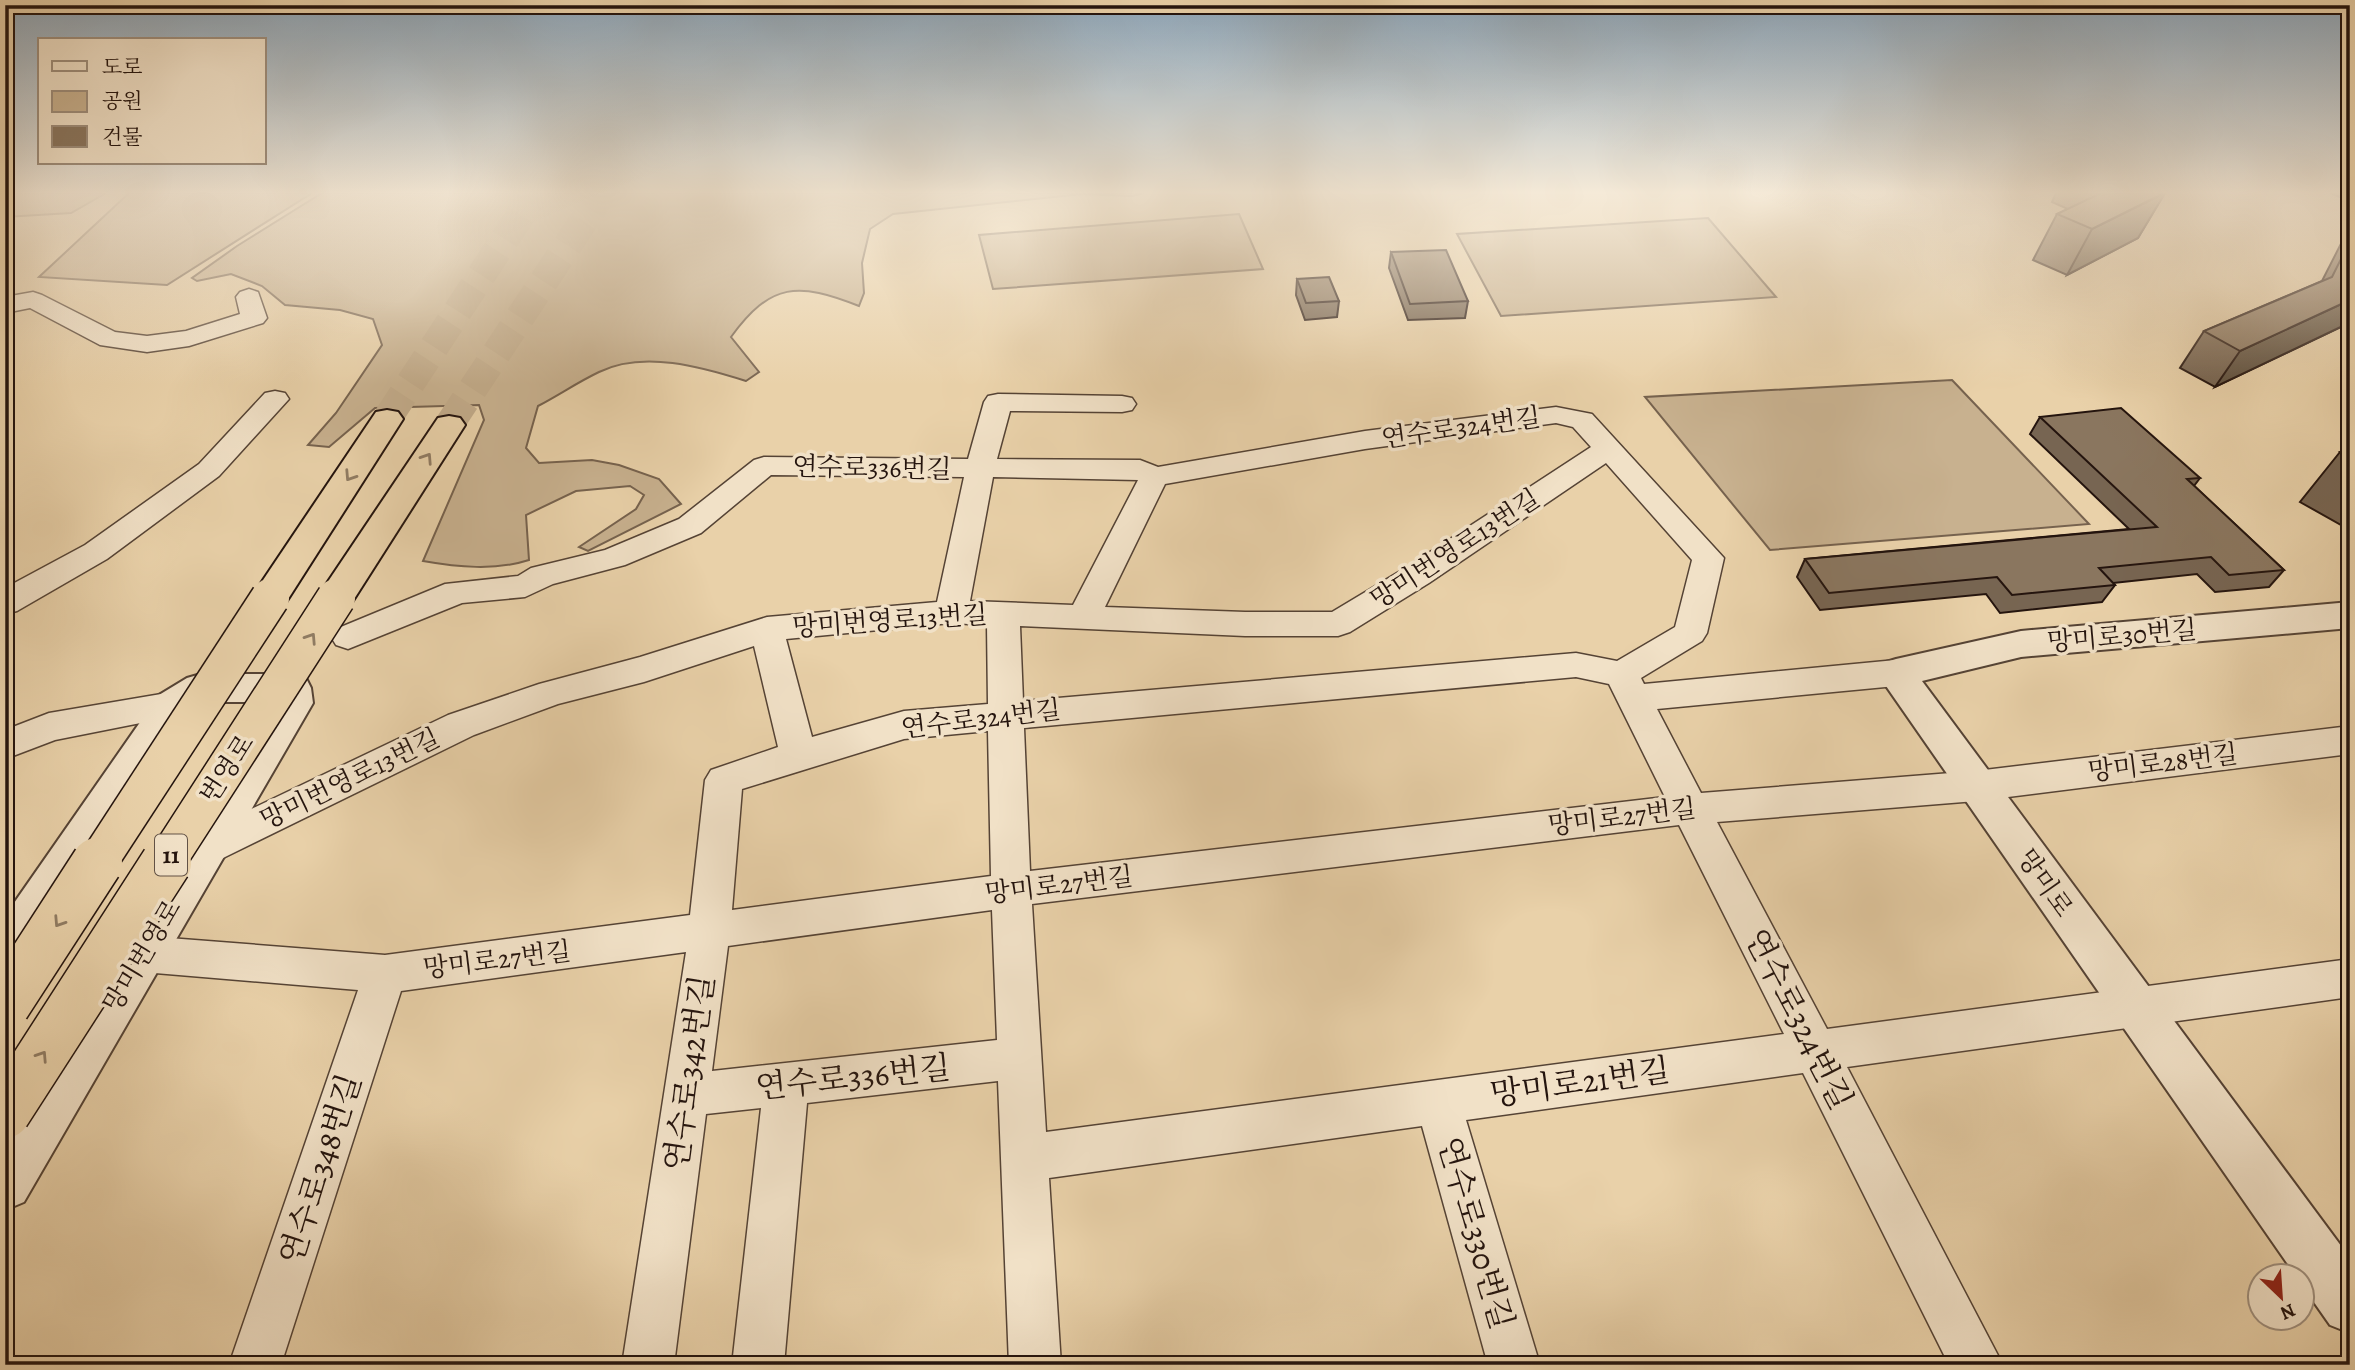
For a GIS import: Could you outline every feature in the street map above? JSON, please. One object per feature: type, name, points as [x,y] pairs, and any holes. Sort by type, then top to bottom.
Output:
[{"type":"highway","name":"11","points":[[5,1005],[387,419]]},
{"type":"highway","name":"번영로","points":[[5,1113],[342,617],[449,425]]},
{"type":"street","points":[[5,305],[33,300],[109,339],[147,344],[189,338],[254,318],[248,296]]},
{"type":"street","points":[[5,603],[96,552],[209,470],[275,399]]},
{"type":"street","name":"연수로336번길","points":[[951,612],[980,469],[998,402],[1122,404]]},
{"type":"street","name":"연수로324번길","points":[[1154,477],[1365,440],[1556,415],[1582,421],[1708,558],[1690,633],[1627,686]]},
{"type":"street","name":"망미번영로13번길","points":[[207,848],[461,725],[551,692],[644,669],[767,629],[951,612],[1244,624],[1338,624],[1418,575],[1606,450]]},
{"type":"street","name":"연수로336번길","points":[[342,617],[457,592],[525,586],[542,576],[614,558],[690,527],[764,466],[1140,469],[1154,477]]},
{"type":"street","points":[[1084,616],[1154,477]]},
{"type":"street","points":[[1003,613],[1011,891],[1035,1365]]},
{"type":"street","name":"망미로30번길","points":[[1896,673],[2021,644],[2346,620]]},
{"type":"street","points":[[767,629],[798,755]]},
{"type":"street","name":"연수로324번길","points":[[724,780],[798,755],[904,725],[1006,714],[1576,665],[1627,686],[1977,1365]]},
{"type":"street","points":[[1627,686],[1896,673]]},
{"type":"street","name":"망미로","points":[[1896,673],[2350,1305]]},
{"type":"street","name":"망미번영로","points":[[5,745],[49,727],[173,705],[201,688],[292,688],[293,704],[5,1184]]},
{"type":"street","name":"망미번영로","points":[[9,943],[173,705]]},
{"type":"street","name":"망미로28번길","points":[[1976,786],[2350,740]]},
{"type":"street","name":"연수로342번길","points":[[648,1365],[709,933],[724,780]]},
{"type":"street","name":"망미로27번길","points":[[143,954],[384,974],[1011,891],[1690,809],[1976,786]]},
{"type":"street","name":"연수로348번길","points":[[255,1365],[384,974]]},
{"type":"street","name":"망미로21번길","points":[[1025,1158],[2350,978]]},
{"type":"street","name":"연수로336번길","points":[[685,1095],[1020,1058]]},
{"type":"street","points":[[758,1365],[786,1084]]},
{"type":"street","name":"연수로330번길","points":[[1438,1101],[1514,1365]]},
{"type":"green space","points":[[60,257],[211,257],[167,285],[39,277]]},
{"type":"green space","points":[[222,257],[863,257],[864,293],[859,306],[819,293],[802,291],[787,292],[759,306],[731,337],[759,372],[746,381],[692,366],[653,361],[634,362],[599,372],[538,406],[526,448],[539,463],[592,460],[619,465],[659,479],[681,504],[588,551],[579,547],[636,509],[644,495],[630,486],[576,491],[526,515],[529,560],[503,566],[476,567],[423,561],[484,420],[479,405],[375,408],[329,447],[308,445],[336,413],[382,345],[373,319],[340,310],[285,305],[262,286],[231,274],[197,281],[192,278]]},
{"type":"green space","points":[[985,257],[1258,257],[1263,269],[993,289]]},
{"type":"green space","points":[[1469,257],[1742,257],[1776,297],[1501,316]]},
{"type":"green space","points":[[1952,380],[2089,524],[1770,550],[1645,397]]},
{"type":"building","points":[[1393,257],[1449,257],[1468,301],[1410,304]]},
{"type":"building","points":[[2342,257],[2350,257],[2350,300],[2240,351],[2204,331],[2332,277]]},
{"type":"building","points":[[1329,277],[1339,301],[1306,303],[1297,279]]},
{"type":"building","points":[[2121,408],[2200,478],[2187,479],[2284,570],[2229,575],[2211,557],[2099,568],[2115,585],[2012,595],[1997,577],[1829,593],[1805,559],[2157,527],[2040,417]]},
{"type":"building","points":[[2350,448],[2350,458],[2340,452]]},
{"type":"tunnel","points":[[387,419],[493,257]]},
{"type":"tunnel","points":[[449,425],[560,257]]}]
